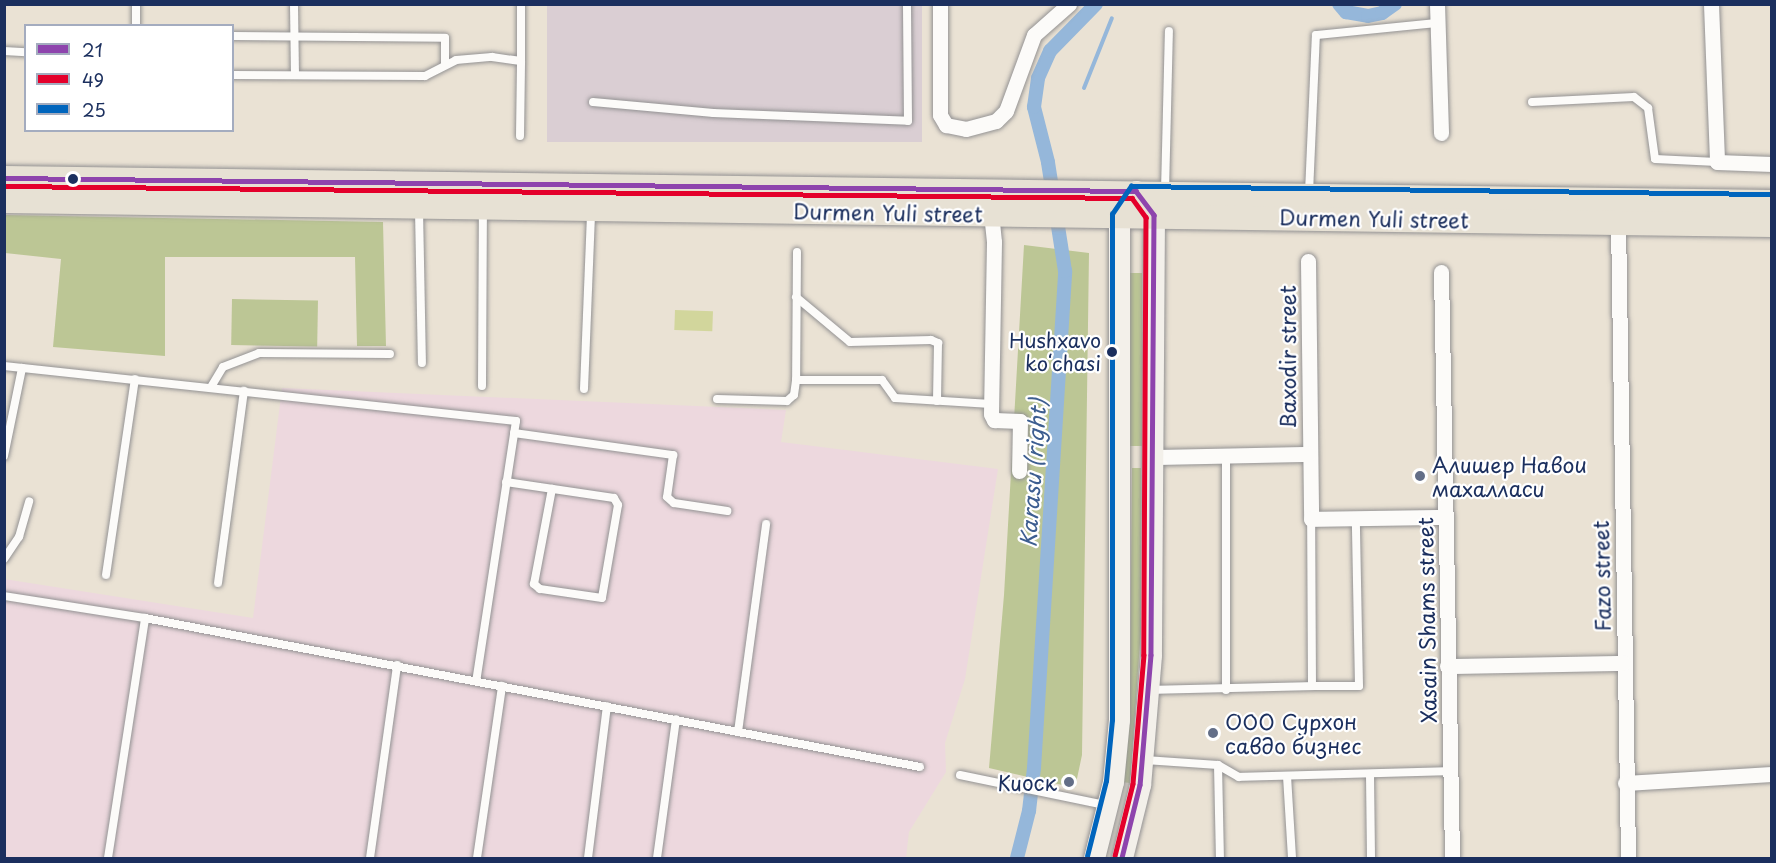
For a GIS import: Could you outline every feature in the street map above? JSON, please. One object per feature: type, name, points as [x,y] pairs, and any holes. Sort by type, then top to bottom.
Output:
[{"type":"main road","name":"Durmen Yuli street","points":[[4,178],[1308,193],[1772,202]]},
{"type":"main road","points":[[1094,858],[1108,806],[1120,699],[1119,215],[1136,191],[1154,215],[1150,690],[1144,760],[1136,811],[1122,858]]},
{"type":"main road","name":"Durmen Yuli street","points":[[4,201],[1618,221],[1772,225]]},
{"type":"main road","points":[[1120,457],[1152,457]]},
{"type":"main road","points":[[1108,806],[1136,811]]},
{"type":"street","points":[[940,4],[940,115],[946,124],[966,129],[996,121],[1006,111],[1034,35],[1069,4]]},
{"type":"street","points":[[1437,4],[1441,133]]},
{"type":"street","points":[[1711,4],[1717,162],[1772,164]]},
{"type":"street","points":[[991,213],[994,242],[991,404],[994,420],[1020,421],[1019,471]]},
{"type":"street","name":"Fazo street","points":[[1618,221],[1623,663],[1628,858]]},
{"type":"street","name":"Baxodir street","points":[[1308,261],[1308,454],[1311,519]]},
{"type":"street","name":"Xasain Shams street","points":[[1441,272],[1452,858]]},
{"type":"street","points":[[1152,457],[1308,454]]},
{"type":"street","points":[[1311,519],[1445,517]]},
{"type":"street","points":[[1447,666],[1623,663]]},
{"type":"street","points":[[1625,783],[1772,774]]},
{"type":"lane","points":[[136,4],[136,24]]},
{"type":"lane","points":[[294,4],[295,75]]},
{"type":"lane","points":[[520,136],[521,4]]},
{"type":"lane","points":[[593,102],[713,113],[908,121],[907,4]]},
{"type":"lane","points":[[1308,193],[1316,35],[1437,23]]},
{"type":"lane","points":[[1165,192],[1169,31]]},
{"type":"lane","points":[[234,36],[445,38],[445,64]]},
{"type":"lane","points":[[4,51],[24,52]]},
{"type":"lane","points":[[234,75],[425,76],[445,64],[492,57],[521,61]]},
{"type":"lane","points":[[1532,102],[1634,97],[1648,108],[1654,159],[1717,162]]},
{"type":"lane","points":[[419,206],[422,363]]},
{"type":"lane","points":[[482,386],[483,207]]},
{"type":"lane","points":[[584,389],[591,208]]},
{"type":"lane","points":[[717,399],[787,401],[794,395],[797,252]]},
{"type":"lane","points":[[796,297],[850,342],[931,340],[938,343],[937,401]]},
{"type":"lane","points":[[211,387],[223,367],[259,353],[390,354]]},
{"type":"lane","points":[[4,366],[481,415],[516,421],[476,681]]},
{"type":"lane","points":[[4,456],[22,368]]},
{"type":"lane","points":[[106,575],[135,379]]},
{"type":"lane","points":[[796,380],[882,380],[895,398],[991,404]]},
{"type":"lane","points":[[218,583],[244,391]]},
{"type":"lane","points":[[514,433],[673,455],[667,497],[674,503],[727,511]]},
{"type":"lane","points":[[1226,455],[1226,690]]},
{"type":"lane","points":[[506,482],[614,498],[618,505],[602,598],[540,589],[534,584],[552,489]]},
{"type":"lane","points":[[4,559],[19,537],[29,501]]},
{"type":"lane","points":[[1311,519],[1312,686]]},
{"type":"lane","points":[[1150,690],[1359,686],[1356,523]]},
{"type":"lane","points":[[738,732],[766,524]]},
{"type":"lane","points":[[4,596],[145,618],[397,665],[920,767]]},
{"type":"lane","points":[[108,858],[145,618]]},
{"type":"lane","points":[[370,858],[397,665]]},
{"type":"lane","points":[[477,858],[502,686]]},
{"type":"lane","points":[[588,858],[607,706]]},
{"type":"lane","points":[[657,858],[676,720]]},
{"type":"lane","points":[[1144,760],[1218,765],[1239,777],[1450,771]]},
{"type":"lane","points":[[1218,765],[1220,858]]},
{"type":"lane","points":[[960,775],[1108,806]]},
{"type":"lane","points":[[1370,775],[1371,858]]},
{"type":"lane","points":[[1287,776],[1292,858]]},
{"type":"shaded area","points":[[547,5],[922,5],[922,142],[547,142]]},
{"type":"shaded area","points":[[282,388],[786,410],[781,442],[998,469],[965,679],[945,743],[946,772],[909,832],[906,858],[5,858],[4,579],[253,618]]},
{"type":"green space","points":[[5,215],[383,222],[386,346],[357,346],[355,257],[165,257],[165,356],[53,347],[61,259],[5,253]]},
{"type":"green space","points":[[1024,245],[1089,253],[1082,755],[1075,788],[989,768],[1004,595]]},
{"type":"green space","points":[[1130,273],[1142,273],[1142,446],[1130,446]]},
{"type":"green space","points":[[232,299],[318,301],[317,346],[231,345]]},
{"type":"green space","points":[[675,310],[713,311],[712,331],[674,330]]},
{"type":"green space","points":[[1132,468],[1141,468],[1141,629],[1130,783],[1122,782],[1130,688]]},
{"type":"waterway","name":"Karasu (right)","points":[[1017,858],[1029,811],[1034,768],[1065,271],[1048,162],[1034,107],[1038,78],[1050,51],[1096,4]]},
{"type":"waterway","name":"Karasu (right)","points":[[1339,4],[1346,12],[1368,16],[1382,13],[1395,4]]},
{"type":"waterway","points":[[1084,88],[1112,18]]},
{"type":"transit line","name":"21","points":[[4,178],[1136,191],[1154,215],[1151,655],[1140,785],[1122,858]]},
{"type":"transit line","name":"49","points":[[4,186],[1132,198],[1146,217],[1144,655],[1133,784],[1115,856]]},
{"type":"transit line","name":"25","points":[[1087,856],[1106,781],[1112,720],[1112,214],[1131,186],[1772,194]]},
{"type":"place","name":"Hushxavo koʻchasi","points":[[1112,352]]},
{"type":"place","name":"Алишер Навои махалласи","points":[[1420,476]]},
{"type":"place","name":"ООО Сурхон савдо бизнес","points":[[1213,733]]},
{"type":"place","name":"Киоск","points":[[1069,782]]}]
